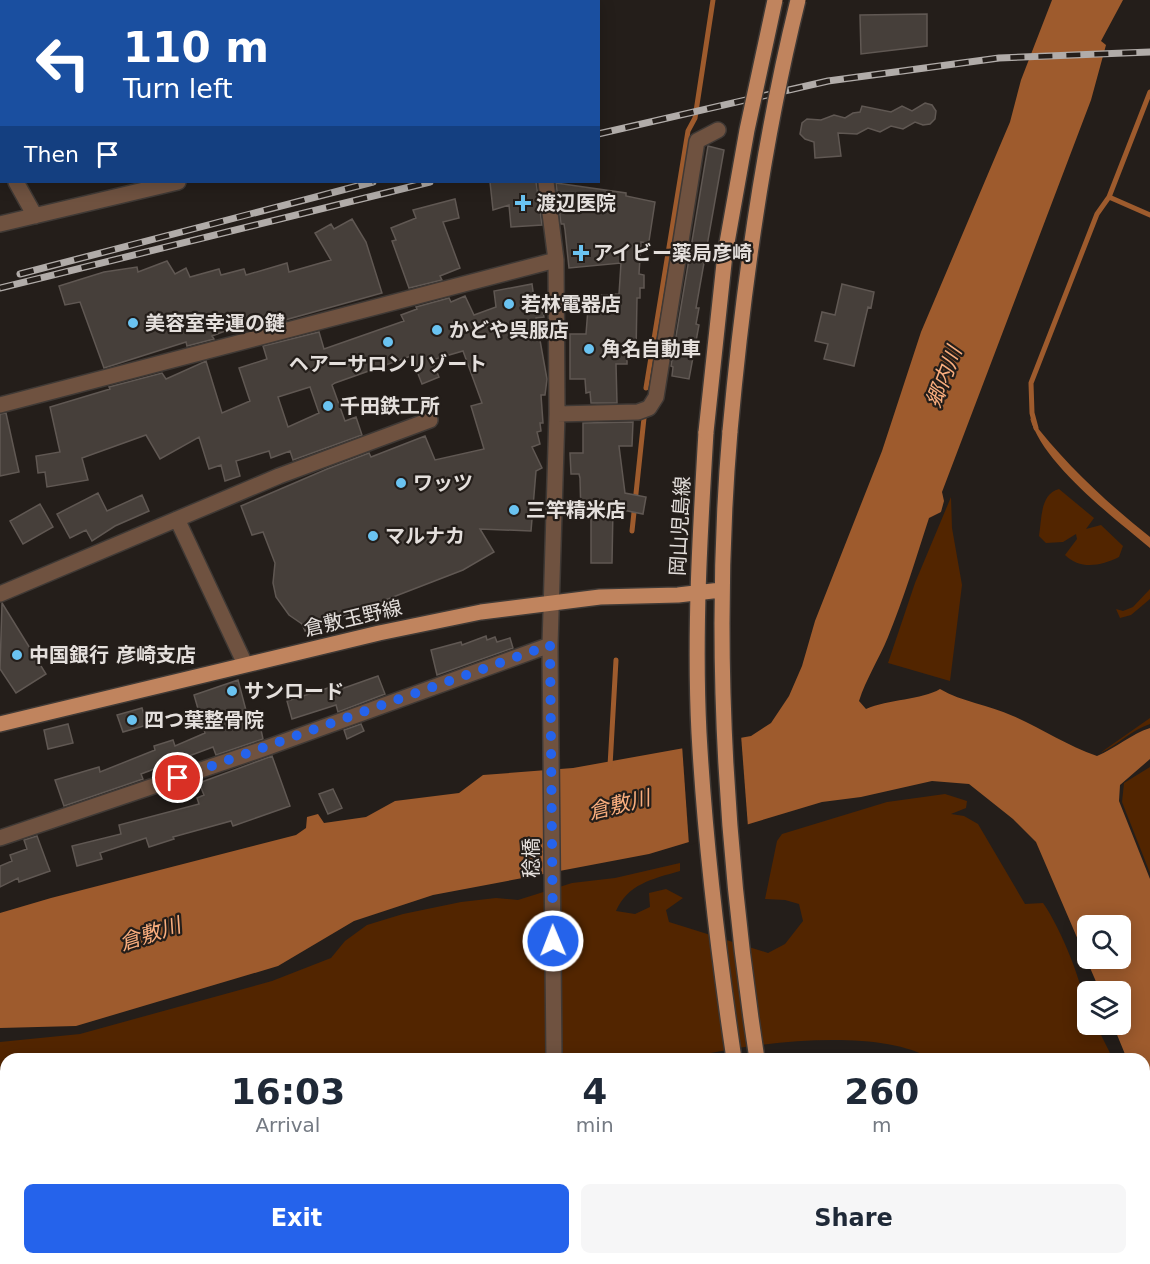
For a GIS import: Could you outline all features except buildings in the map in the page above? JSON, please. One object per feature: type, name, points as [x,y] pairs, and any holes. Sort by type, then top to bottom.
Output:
[{"type":"main road","name":"岡山児島線","points":[[733,1053],[710,880],[699,731],[697,592],[706,432],[726,254],[747,130],[775,0]]},
{"type":"main road","points":[[756,1053],[740,950],[726,797],[721,590],[730,431],[748,259],[771,127],[798,0]]},
{"type":"main road","name":"倉敷玉野線","points":[[0,724],[245,664],[481,612],[551,602],[721,590]]},
{"type":"street","points":[[557,414],[638,412],[649,408],[656,397],[697,141],[717,130]]},
{"type":"street","points":[[17,183],[34,216]]},
{"type":"street","points":[[0,224],[143,185],[166,183]]},
{"type":"street","name":"稔橋","points":[[546,183],[556,260],[557,414],[550,651],[554,1053]]},
{"type":"street","points":[[0,405],[556,260]]},
{"type":"street","points":[[0,594],[279,476],[430,420]]},
{"type":"street","points":[[177,519],[245,664]]},
{"type":"street","points":[[0,838],[550,651]]},
{"type":"shaded area","points":[[1059,489],[1094,518],[1086,529],[1101,525],[1123,546],[1119,557],[1105,563],[1084,565],[1065,555],[1077,539],[1076,534],[1063,542],[1046,543],[1039,536],[1045,501],[1048,496]]},
{"type":"shaded area","points":[[951,497],[952,528],[962,585],[950,681],[888,663],[915,583]]},
{"type":"shaded area","points":[[1150,589],[1150,599],[1131,615],[1120,618],[1116,609],[1123,611],[1133,607]]},
{"type":"shaded area","points":[[1150,718],[1150,724],[1100,753]]},
{"type":"shaded area","points":[[1150,767],[1150,873],[1122,802],[1124,783]]},
{"type":"shaded area","points":[[945,794],[967,801],[966,808],[951,814],[964,816],[978,824],[1025,904],[1043,903],[1058,929],[1079,981],[1077,1035],[1101,1035],[1110,1053],[917,1053],[878,1043],[845,1040],[775,1043],[710,1053],[0,1053],[0,1042],[80,1034],[272,981],[331,958],[345,941],[367,925],[403,914],[461,902],[496,898],[518,900],[572,883],[615,878],[680,863],[680,871],[651,880],[627,894],[616,911],[635,914],[650,907],[649,893],[666,889],[683,898],[666,910],[669,922],[768,953],[785,944],[803,921],[799,904],[785,900],[765,899],[777,841],[782,834],[887,802]]},
{"type":"water","points":[[1052,0],[1123,0],[1101,41],[1106,45],[1091,100],[942,492],[944,501],[941,512],[929,518],[894,622],[859,701],[866,709],[933,693],[940,689],[1013,716],[1097,756],[1150,728],[1150,759],[1120,785],[1119,801],[1150,879],[1150,1053],[1125,1053],[1117,1035],[1131,1035],[1131,981],[1096,981],[1091,969],[1131,969],[1131,915],[1077,915],[1077,937],[1036,842],[1013,819],[969,784],[932,781],[861,797],[822,802],[649,854],[433,895],[354,921],[278,966],[76,1026],[0,1028],[0,913],[296,835],[306,828],[307,817],[318,814],[324,823],[366,817],[395,801],[459,793],[483,775],[573,768],[751,736],[771,723],[789,696],[802,666],[815,621],[882,451],[921,332],[1010,122],[1021,80]]},
{"type":"water","points":[[1030,418],[1086,481],[1150,537],[1150,548],[1081,489],[1064,471],[1037,436]]},
{"type":"pier","points":[[741,735],[748,827],[689,845],[682,745]]},
{"type":"waterway","points":[[646,388],[688,131],[695,118],[713,0]]},
{"type":"waterway","points":[[1036,428],[1032,413],[1031,383],[1097,214],[1109,197],[1150,92]]},
{"type":"waterway","points":[[1109,197],[1150,215]]},
{"type":"waterway","points":[[632,531],[644,418]]},
{"type":"waterway","points":[[610,766],[616,660]]},
{"type":"railway","points":[[600,134],[828,81],[999,58],[1150,52]]},
{"type":"railway","points":[[20,274],[369,183]]},
{"type":"railway","points":[[0,288],[426,183]]},
{"type":"place","name":"渡辺医院","points":[[523,203]]},
{"type":"place","name":"アイビー薬局彦崎","points":[[581,253]]},
{"type":"place","name":"若林電器店","points":[[509,304]]},
{"type":"place","name":"美容室幸運の鍵","points":[[133,323]]},
{"type":"place","name":"かどや呉服店","points":[[437,330]]},
{"type":"place","name":"ヘアーサロンリゾート","points":[[388,342]]},
{"type":"place","name":"角名自動車","points":[[589,349]]},
{"type":"place","name":"千田鉄工所","points":[[328,406]]},
{"type":"place","name":"ワッツ","points":[[401,483]]},
{"type":"place","name":"三竿精米店","points":[[514,510]]},
{"type":"place","name":"マルナカ","points":[[373,536]]},
{"type":"place","name":"中国銀行 彦崎支店","points":[[17,655]]},
{"type":"place","name":"サンロード","points":[[232,691]]},
{"type":"place","name":"四つ葉整骨院","points":[[132,720]]},
{"type":"route","points":[[178,778],[550,645],[553,941]]},
{"type":"water label","name":"郷内川","points":[[944,377]]},
{"type":"water label","name":"倉敷川","points":[[619,805]]},
{"type":"water label","name":"倉敷川","points":[[150,934]]}]
